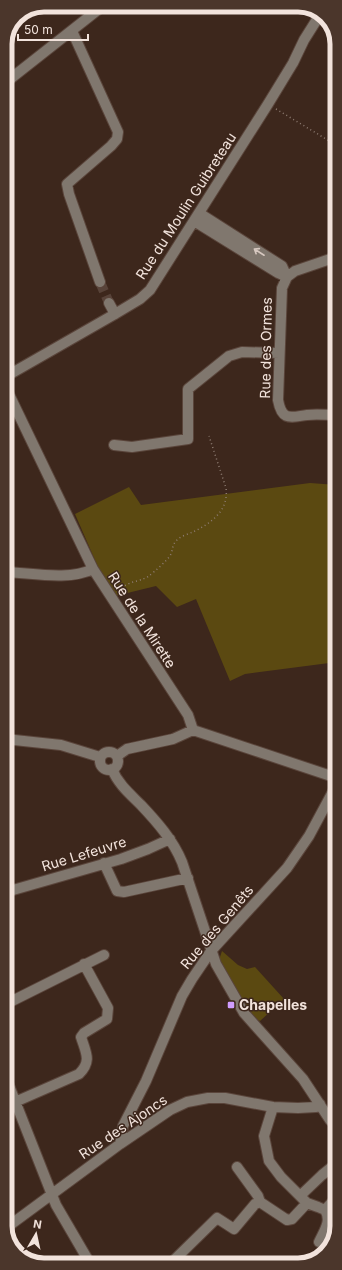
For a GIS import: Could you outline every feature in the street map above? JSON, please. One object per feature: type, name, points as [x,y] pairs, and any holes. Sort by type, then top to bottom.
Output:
[{"type":"street","points":[[12,78],[95,12]]},
{"type":"street","name":"Rue du Moulin Guibreteau","points":[[12,373],[115,314],[150,290],[268,104],[318,19]]},
{"type":"street","points":[[72,31],[118,132],[116,139],[111,146],[67,184],[69,194],[100,282]]},
{"type":"street","points":[[196,217],[278,273],[287,277],[295,271],[330,259]]},
{"type":"street","name":"Rue des Ormes","points":[[287,277],[282,288],[278,354],[278,400],[282,411],[288,416],[330,416]]},
{"type":"street","points":[[109,303],[115,314]]},
{"type":"street","points":[[114,444],[132,447],[188,439],[188,389],[229,356],[242,352],[278,354]]},
{"type":"street","name":"Rue de la Mirette","points":[[12,401],[92,569],[188,715],[193,730]]},
{"type":"street","points":[[12,572],[69,576],[92,569]]},
{"type":"street","points":[[117,756],[127,749],[173,739],[193,730],[330,776]]},
{"type":"street","points":[[12,740],[61,745],[100,757]]},
{"type":"street","points":[[110,751],[117,756],[117,765],[109,770],[103,768],[100,763],[100,757],[104,753],[110,751]]},
{"type":"street","points":[[112,769],[121,784],[158,822],[180,855],[217,966],[244,1013],[303,1079],[330,1120]]},
{"type":"street","name":"Rue des Genêts","points":[[120,1144],[124,1126],[146,1081],[182,996],[192,979],[211,951],[287,868],[308,836],[330,797]]},
{"type":"street","name":"Rue Lefeuvre","points":[[12,890],[104,863],[148,849],[170,840]]},
{"type":"street","points":[[104,863],[117,891],[124,892],[188,878]]},
{"type":"street","points":[[12,1001],[104,955]]},
{"type":"street","points":[[15,1102],[79,1074],[85,1068],[87,1056],[81,1037],[84,1033],[107,1019],[109,1014],[108,1008],[84,964]]},
{"type":"street","points":[[12,1094],[56,1205],[87,1258]]},
{"type":"street","name":"Rue des Ajoncs","points":[[12,1224],[120,1144],[170,1110],[187,1102],[208,1098],[225,1098],[273,1107],[316,1107],[320,1104]]},
{"type":"street","points":[[273,1107],[264,1136],[268,1161],[281,1177],[304,1200],[325,1210],[328,1222],[319,1242]]},
{"type":"street","points":[[237,1167],[258,1196],[260,1202],[286,1220],[292,1219],[322,1175],[330,1169]]},
{"type":"street","points":[[176,1258],[217,1218],[234,1229],[255,1204],[260,1202]]},
{"type":"street","points":[[325,1210],[330,1205]]},
{"type":"path","points":[[268,104],[330,141]]},
{"type":"path","points":[[111,598],[128,583],[150,575],[166,560],[171,553],[173,545],[178,539],[202,528],[219,514],[227,497],[226,488],[209,436]]},
{"type":"shaded area","points":[[310,483],[330,484],[330,663],[245,674],[230,681],[196,599],[177,607],[156,586],[111,597],[75,514],[129,487],[141,505]]},
{"type":"shaded area","points":[[222,951],[238,965],[247,969],[255,967],[284,999],[260,1021],[244,1013],[217,966]]},
{"type":"tunnel","points":[[100,282],[109,303]]},
{"type":"place","name":"Chapelles","points":[[231,1005]]}]
